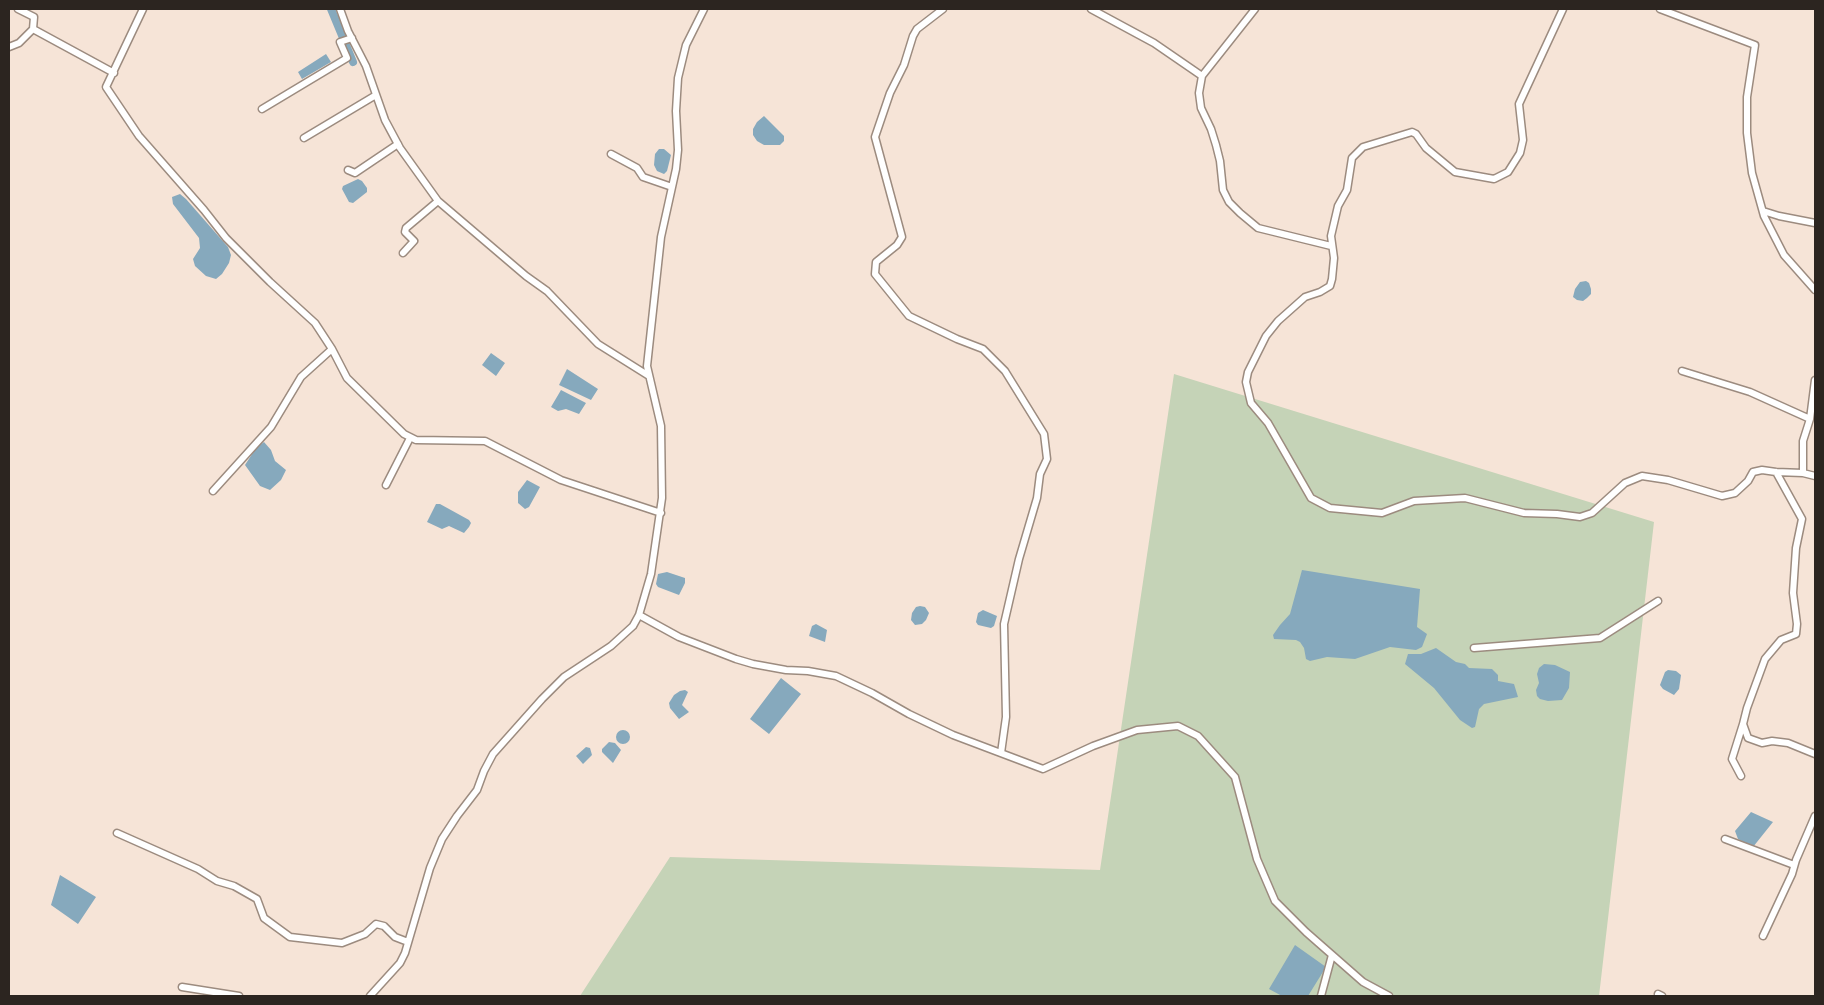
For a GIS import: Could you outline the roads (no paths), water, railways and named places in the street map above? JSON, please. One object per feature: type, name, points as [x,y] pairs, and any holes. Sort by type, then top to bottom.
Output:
[{"type":"street","points":[[9,47],[19,43],[33,29],[34,17],[18,9]]},
{"type":"street","points":[[143,9],[106,87],[138,136],[204,210],[226,238],[315,323],[332,349],[347,378],[410,438],[416,440],[485,441],[561,480],[660,513]]},
{"type":"street","points":[[340,9],[366,66],[385,120],[398,144],[438,201],[526,276],[547,291],[598,344],[649,376]]},
{"type":"street","points":[[370,996],[400,963],[430,868],[442,840],[456,816],[477,790],[493,754],[564,677],[611,646],[633,626],[639,615],[652,574],[662,498],[661,426],[647,366],[661,237],[678,150],[676,111],[678,78],[686,45],[704,9]]},
{"type":"street","points":[[943,9],[917,29],[913,36],[904,65],[890,93],[875,137],[902,237],[897,246],[876,262],[875,274],[909,316],[956,340],[983,349],[1005,371],[1044,434],[1048,459],[1040,474],[1037,498],[1019,560],[1004,624],[1006,717],[1001,753]]},
{"type":"street","points":[[1091,9],[1154,43],[1202,76]]},
{"type":"street","points":[[1256,9],[1202,76],[1199,92],[1201,108],[1211,129],[1220,161],[1223,190],[1229,202],[1258,228],[1331,246]]},
{"type":"street","points":[[1563,9],[1518,104],[1523,140],[1520,153],[1508,172],[1494,179],[1478,178],[1455,172],[1426,148],[1416,134],[1412,132],[1363,147],[1352,158],[1347,190],[1338,206],[1331,236],[1334,258],[1330,286],[1305,298],[1278,321],[1266,336],[1248,372],[1246,382],[1251,403],[1268,424],[1311,498],[1330,508],[1382,513],[1414,501],[1464,498],[1524,513],[1580,517],[1592,513],[1625,484],[1642,476],[1668,480],[1722,496],[1735,493],[1753,472],[1762,470],[1803,473],[1815,476]]},
{"type":"street","points":[[1660,9],[1755,45],[1748,97],[1746,133],[1752,173],[1763,211],[1784,255],[1815,290]]},
{"type":"street","points":[[33,29],[114,73]]},
{"type":"street","points":[[262,109],[347,58],[340,42],[352,38]]},
{"type":"street","points":[[304,138],[376,95]]},
{"type":"street","points":[[348,170],[355,173],[398,144]]},
{"type":"street","points":[[611,154],[637,168],[643,176],[672,187]]},
{"type":"street","points":[[402,253],[414,242],[405,232],[406,228],[438,201]]},
{"type":"street","points":[[1763,211],[1785,218],[1815,223]]},
{"type":"street","points":[[213,491],[271,427],[300,377],[332,349]]},
{"type":"street","points":[[1682,371],[1750,392],[1810,419]]},
{"type":"street","points":[[1803,473],[1803,440],[1810,419],[1815,380]]},
{"type":"street","points":[[386,485],[410,438]]},
{"type":"street","points":[[1741,776],[1732,759],[1746,708],[1765,659],[1781,640],[1796,634],[1797,624],[1793,593],[1796,548],[1802,519],[1776,472]]},
{"type":"street","points":[[1474,648],[1600,638],[1658,600]]},
{"type":"street","points":[[639,615],[679,637],[736,659],[786,670],[808,671],[836,676],[954,735],[1043,769],[1093,746],[1137,730],[1178,726],[1198,736],[1235,777],[1257,859],[1275,901],[1363,982],[1389,996]]},
{"type":"street","points":[[1743,724],[1748,738],[1762,743],[1772,741],[1788,743],[1815,754]]},
{"type":"street","points":[[1763,936],[1792,874],[1815,816]]},
{"type":"street","points":[[117,833],[198,869],[217,881],[234,886],[257,899],[264,918],[290,937],[342,943],[365,934],[376,924],[384,926],[395,937],[408,942]]},
{"type":"street","points":[[1725,838],[1794,865]]},
{"type":"street","points":[[1321,996],[1332,955]]},
{"type":"street","points":[[182,987],[239,996]]},
{"type":"water","points":[[326,54],[331,62],[302,79],[298,72]]},
{"type":"water","points":[[764,116],[784,136],[784,141],[780,145],[764,145],[757,141],[753,135],[753,129],[757,122]]},
{"type":"water","points":[[659,149],[664,149],[671,155],[667,171],[664,174],[657,171],[654,165],[655,154]]},
{"type":"water","points":[[358,179],[367,188],[367,192],[353,203],[349,202],[342,189],[343,186]]},
{"type":"water","points":[[180,194],[228,247],[231,255],[229,263],[222,274],[216,279],[206,276],[195,266],[193,259],[200,248],[199,238],[173,204],[172,197]]},
{"type":"water","points":[[1586,281],[1589,283],[1591,294],[1583,301],[1577,300],[1573,297],[1575,289],[1580,282]]},
{"type":"water","points":[[491,353],[505,363],[496,376],[482,365]]},
{"type":"water","points":[[567,369],[598,389],[591,400],[559,385]]},
{"type":"water","points":[[561,390],[586,403],[579,414],[566,409],[558,411],[551,407]]},
{"type":"water","points":[[264,442],[271,450],[275,461],[286,470],[281,480],[270,490],[260,486],[245,465],[256,448]]},
{"type":"water","points":[[527,480],[540,487],[529,507],[525,509],[518,503],[518,492]]},
{"type":"water","points":[[436,504],[440,504],[469,520],[471,523],[464,533],[449,526],[442,529],[427,522]]},
{"type":"water","points":[[1302,570],[1420,589],[1417,627],[1427,634],[1422,647],[1416,650],[1390,647],[1355,659],[1327,657],[1310,661],[1306,659],[1304,648],[1300,642],[1296,640],[1274,639],[1273,635],[1290,614]]},
{"type":"water","points":[[667,572],[685,578],[685,583],[679,595],[658,587],[656,584],[658,574]]},
{"type":"water","points":[[916,607],[925,607],[929,613],[922,624],[915,625],[911,620],[912,613]]},
{"type":"water","points":[[983,610],[997,616],[994,626],[991,628],[978,625],[976,622],[978,613]]},
{"type":"water","points":[[816,624],[827,630],[825,642],[809,636],[812,626]]},
{"type":"water","points":[[1436,648],[1456,662],[1465,664],[1469,668],[1492,669],[1498,675],[1498,681],[1514,684],[1518,697],[1484,704],[1479,709],[1475,727],[1472,728],[1460,720],[1434,688],[1405,664],[1408,654],[1421,654]]},
{"type":"water","points":[[1544,664],[1555,665],[1570,672],[1569,688],[1562,700],[1548,701],[1537,696],[1536,690],[1539,683],[1537,674],[1539,668]]},
{"type":"water","points":[[1668,670],[1676,671],[1681,675],[1679,689],[1674,695],[1663,689],[1660,685],[1665,672]]},
{"type":"water","points":[[781,678],[801,694],[769,734],[750,719]]},
{"type":"water","points":[[685,690],[688,692],[682,705],[689,712],[679,719],[670,708],[669,703],[674,695]]},
{"type":"water","points":[[620,730],[626,730],[630,737],[626,744],[620,744],[616,740],[616,734]]},
{"type":"water","points":[[609,742],[615,743],[621,750],[613,763],[602,752],[602,749]]},
{"type":"water","points":[[586,747],[590,748],[592,755],[583,764],[576,756]]},
{"type":"water","points":[[1751,812],[1773,822],[1753,847],[1738,839],[1735,831]]},
{"type":"water","points":[[60,875],[96,897],[78,924],[51,905]]},
{"type":"water","points":[[1295,945],[1326,967],[1308,996],[1282,996],[1269,989]]},
{"type":"waterway","points":[[331,9],[353,62]]}]
